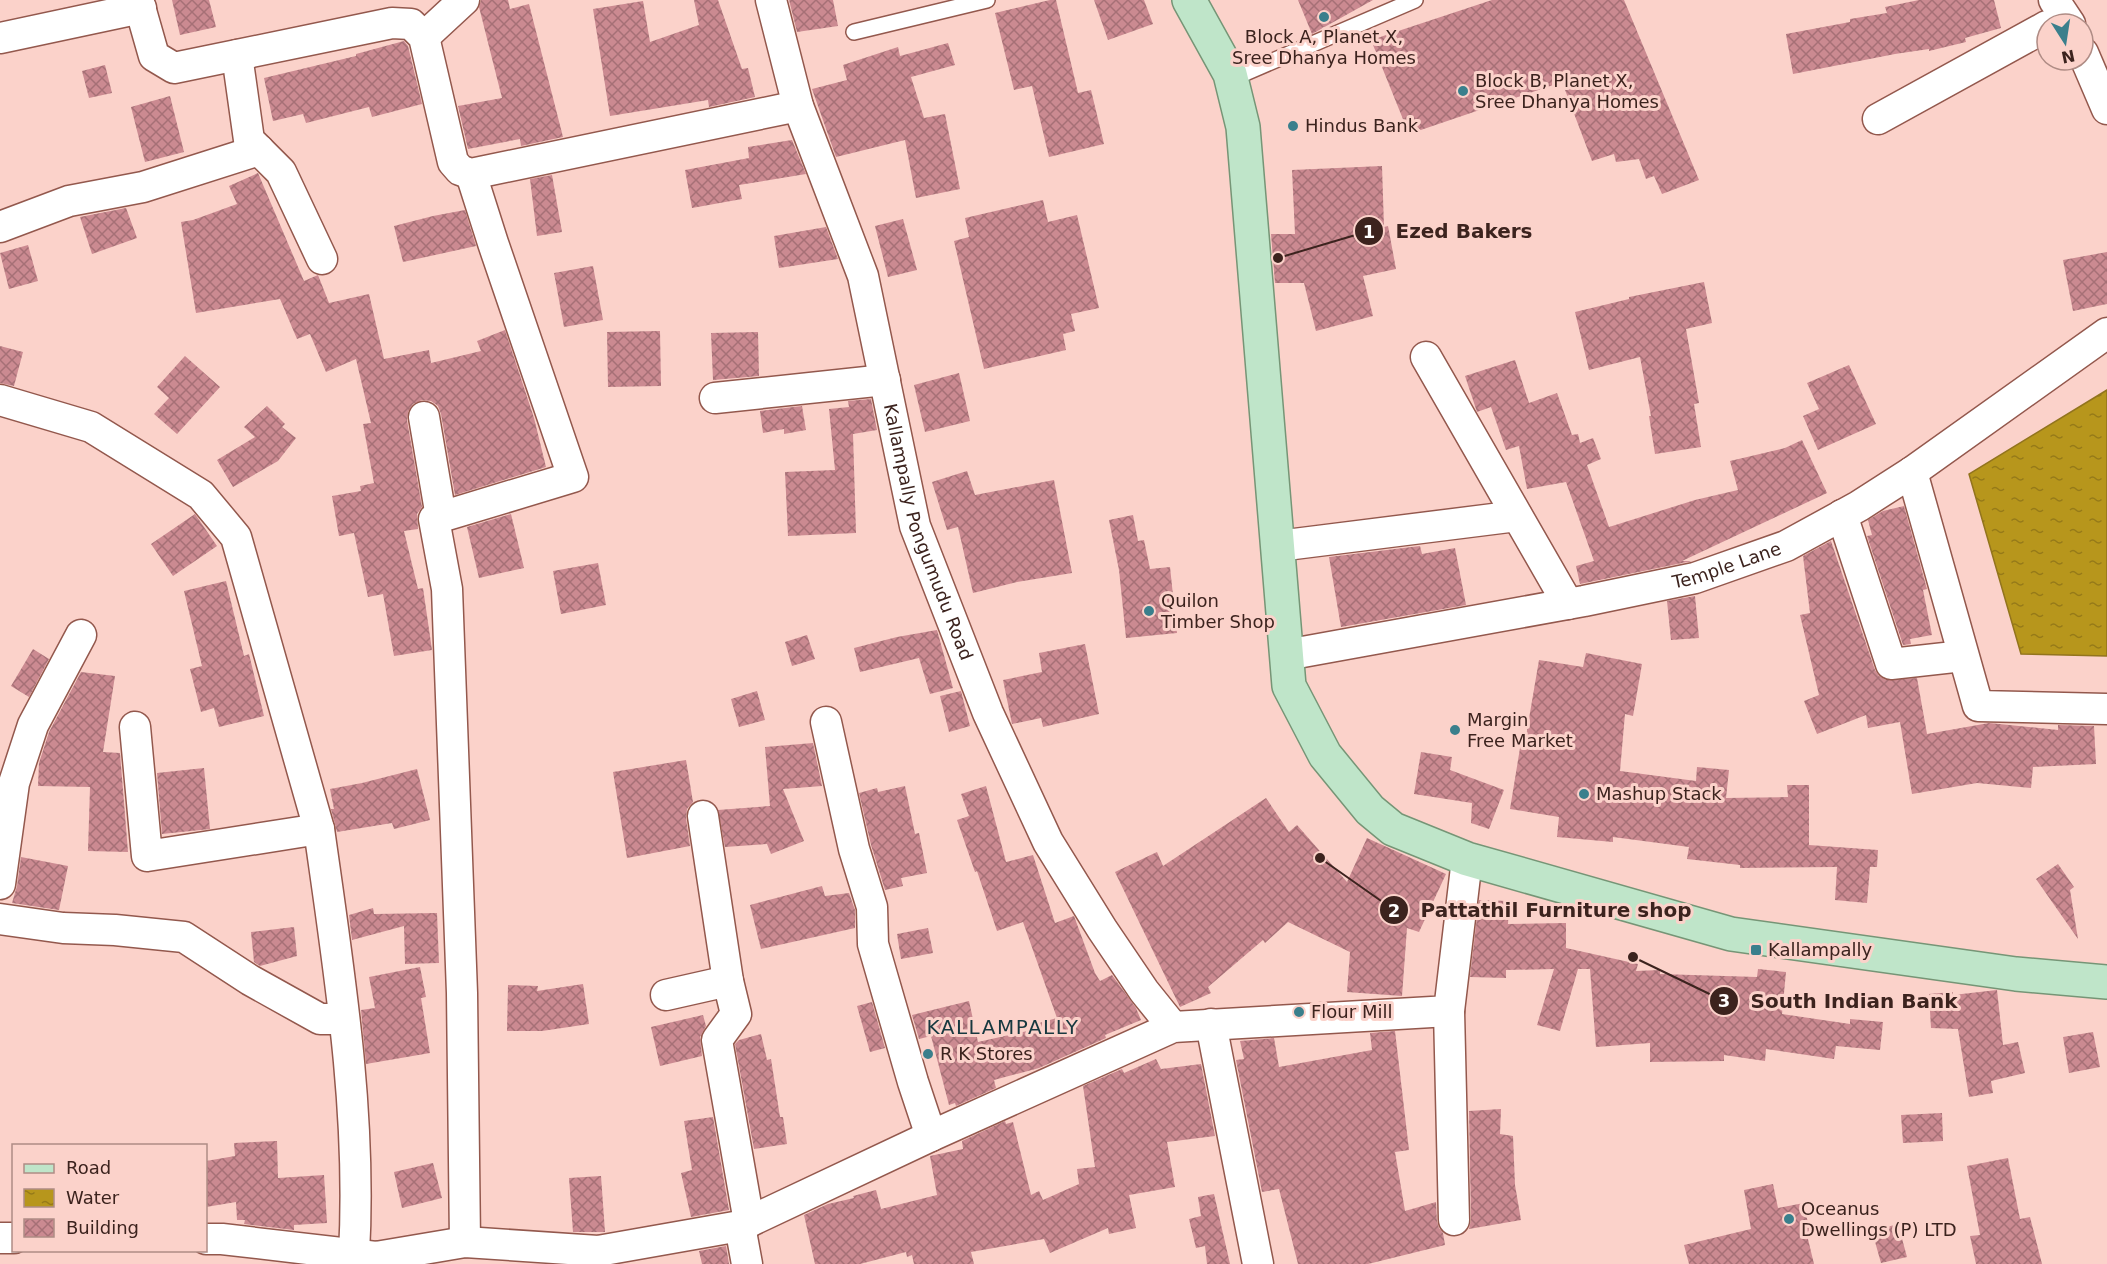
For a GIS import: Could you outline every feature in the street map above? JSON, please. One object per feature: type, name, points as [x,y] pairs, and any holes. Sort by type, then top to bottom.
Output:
[{"type":"main road","points":[[1189,0],[1230,74],[1243,127],[1289,686],[1325,754],[1370,810],[1393,829],[1467,859],[1731,934],[2016,974],[2107,982]]},
{"type":"street","points":[[424,37],[464,0]]},
{"type":"street","name":"Kallampally Pongumudu Road","points":[[771,0],[798,106],[863,276],[915,526],[988,713],[1048,842],[1119,955],[1173,1027]]},
{"type":"street","points":[[0,38],[140,4],[154,56],[174,68],[392,23],[411,24],[424,37],[453,162],[460,170],[471,174],[798,106]]},
{"type":"street","points":[[1878,119],[2035,30]]},
{"type":"street","points":[[237,55],[249,140],[280,172],[322,259]]},
{"type":"street","points":[[2091,72],[2107,109]]},
{"type":"street","points":[[0,227],[69,201],[143,187],[259,150]]},
{"type":"street","points":[[465,1242],[462,993],[447,589],[434,519],[573,477],[471,174]]},
{"type":"street","name":"Temple Lane","points":[[1286,655],[1568,604],[1695,578],[1786,546],[1912,472],[2107,333]]},
{"type":"street","points":[[1426,357],[1568,604]]},
{"type":"street","points":[[715,398],[885,380]]},
{"type":"street","points":[[0,400],[91,427],[201,495],[236,537],[319,830],[344,1019],[355,1134],[357,1198],[354,1254]]},
{"type":"street","points":[[424,417],[441,517]]},
{"type":"street","points":[[1912,472],[1978,706],[2107,709]]},
{"type":"street","points":[[1842,515],[1891,664],[1963,656]]},
{"type":"street","points":[[1278,546],[1517,516]]},
{"type":"street","points":[[0,884],[14,783],[33,725],[81,635]]},
{"type":"street","points":[[826,722],[851,840],[872,907],[873,944],[931,1136]]},
{"type":"street","points":[[135,727],[147,856],[319,830]]},
{"type":"street","points":[[703,816],[728,981],[736,1014],[717,1040],[744,1224],[747,1264]]},
{"type":"street","points":[[1454,1220],[1449,1011],[1467,859]]},
{"type":"street","points":[[0,919],[63,928],[115,930],[184,938],[250,980],[320,1019],[344,1019]]},
{"type":"street","points":[[666,995],[728,981]]},
{"type":"street","points":[[216,1248],[376,1257],[465,1242],[560,1256],[744,1224],[931,1136],[1173,1027],[1449,1011]]},
{"type":"street","points":[[1211,1024],[1258,1264]]},
{"type":"lane","points":[[854,32],[987,0]]},
{"type":"lane","points":[[1231,79],[1415,0]]},
{"type":"water","points":[[2107,390],[2107,656],[2021,654],[1969,474]]},
{"type":"building","points":[[172,0],[209,0],[216,27],[180,35]]},
{"type":"building","points":[[481,0],[508,0],[510,9],[529,4],[563,137],[521,146],[520,139],[468,149],[458,106],[502,98],[479,7]]},
{"type":"building","points":[[694,0],[718,0],[742,69],[748,68],[755,97],[709,107],[708,100],[610,116],[593,9],[643,1],[650,42],[699,25]]},
{"type":"building","points":[[789,0],[833,0],[838,26],[797,32]]},
{"type":"building","points":[[1056,0],[1078,93],[1091,90],[1104,144],[1049,157],[1032,86],[1014,90],[995,13]]},
{"type":"building","points":[[1094,0],[1144,0],[1153,24],[1108,40]]},
{"type":"building","name":"Block A, Planet X, Sree Dhanya Homes","points":[[1298,0],[1373,0],[1312,34]]},
{"type":"building","name":"Block B, Planet X, Sree Dhanya Homes","points":[[1492,0],[1624,0],[1699,180],[1662,194],[1654,176],[1646,179],[1639,159],[1616,162],[1614,154],[1592,161],[1562,82],[1409,134],[1371,40]]},
{"type":"building","points":[[1919,0],[1994,0],[2001,28],[1965,38],[1966,42],[1929,51],[1929,49],[1895,54],[1793,74],[1786,34],[1887,13],[1885,7]]},
{"type":"building","points":[[404,41],[408,46],[422,104],[372,117],[369,107],[306,123],[303,114],[273,121],[264,78],[356,56],[356,54]]},
{"type":"building","points":[[948,43],[955,65],[911,77],[924,118],[945,114],[960,189],[916,198],[905,140],[836,157],[812,89],[847,80],[843,65],[898,47],[900,56]]},
{"type":"building","points":[[105,65],[112,93],[89,98],[82,71]]},
{"type":"building","points":[[170,96],[184,152],[145,162],[131,107]]},
{"type":"building","points":[[792,140],[806,174],[739,185],[742,199],[692,208],[685,170],[749,158],[748,147]]},
{"type":"building","points":[[1382,166],[1384,227],[1388,226],[1396,269],[1363,276],[1373,316],[1316,331],[1304,283],[1275,283],[1271,234],[1295,234],[1292,170]]},
{"type":"building","points":[[258,173],[304,281],[318,275],[329,303],[369,294],[384,359],[429,350],[431,363],[481,351],[477,341],[505,330],[534,418],[546,467],[455,495],[438,406],[431,401],[422,400],[413,404],[408,412],[407,420],[422,507],[417,514],[418,529],[404,531],[418,589],[423,588],[432,650],[394,656],[383,594],[368,597],[354,533],[339,536],[332,496],[361,491],[360,486],[374,483],[363,424],[371,423],[356,359],[326,372],[310,334],[297,339],[280,299],[196,313],[181,222],[237,204],[229,186]]},
{"type":"building","points":[[552,175],[562,232],[537,236],[530,179]]},
{"type":"building","points":[[1043,200],[1048,222],[1077,215],[1099,308],[1071,314],[1075,331],[1063,334],[1066,350],[984,369],[954,241],[969,237],[965,218]]},
{"type":"building","points":[[126,208],[137,238],[92,254],[80,217]]},
{"type":"building","points":[[465,210],[476,246],[403,262],[394,226]]},
{"type":"building","points":[[903,219],[917,270],[888,277],[875,226]]},
{"type":"building","points":[[826,227],[838,259],[779,268],[774,236]]},
{"type":"building","points":[[28,245],[38,281],[9,289],[0,253]]},
{"type":"building","points":[[2107,252],[2107,304],[2073,311],[2063,260]]},
{"type":"building","points":[[593,266],[603,320],[564,327],[554,273]]},
{"type":"building","points":[[1704,282],[1712,323],[1686,329],[1699,403],[1694,404],[1701,447],[1655,454],[1649,416],[1651,416],[1640,357],[1589,370],[1575,312],[1629,299],[1629,297]]},
{"type":"building","points":[[660,331],[661,386],[608,387],[607,332]]},
{"type":"building","points":[[758,332],[759,376],[713,380],[711,333]]},
{"type":"building","points":[[0,346],[23,352],[14,386],[0,383]]},
{"type":"building","points":[[185,356],[220,387],[177,434],[154,414],[169,398],[157,387]]},
{"type":"building","points":[[1515,360],[1529,403],[1557,393],[1572,435],[1578,434],[1580,443],[1593,438],[1601,459],[1587,465],[1609,527],[1695,500],[1738,490],[1730,461],[1785,448],[1802,440],[1827,493],[1682,561],[1692,561],[1580,584],[1576,566],[1594,561],[1566,482],[1527,489],[1519,446],[1506,450],[1491,407],[1477,412],[1465,376]]},
{"type":"building","points":[[1849,365],[1876,424],[1818,450],[1803,416],[1819,409],[1807,383]]},
{"type":"building","points":[[959,373],[970,421],[925,432],[914,385]]},
{"type":"building","points":[[871,399],[877,430],[853,434],[856,533],[788,536],[785,472],[835,470],[829,409],[849,407],[848,401]]},
{"type":"building","points":[[267,406],[285,424],[282,427],[296,438],[278,461],[233,487],[217,460],[255,437],[244,427]]},
{"type":"building","points":[[802,406],[806,430],[784,434],[784,429],[763,433],[760,411]]},
{"type":"building","points":[[967,471],[975,495],[1054,480],[1072,573],[1017,582],[973,593],[958,527],[947,530],[932,482]]},
{"type":"building","points":[[1904,506],[1927,589],[1923,590],[1932,635],[1910,639],[1911,644],[1903,645],[1867,536],[1872,535],[1868,520],[1883,511]]},
{"type":"building","points":[[195,514],[217,546],[173,576],[151,544]]},
{"type":"building","points":[[511,514],[524,568],[479,578],[467,527]]},
{"type":"building","name":"Quilon Timber Shop","points":[[1133,515],[1138,541],[1144,540],[1150,569],[1170,567],[1177,633],[1126,638],[1119,570],[1109,520]]},
{"type":"building","points":[[1831,541],[1875,670],[1886,680],[1917,678],[1927,734],[1989,723],[2058,730],[2058,725],[2094,726],[2096,764],[2033,767],[2031,788],[1977,783],[1912,794],[1900,722],[1868,728],[1866,715],[1817,734],[1804,701],[1819,695],[1800,615],[1810,613],[1803,556]]},
{"type":"building","points":[[1420,546],[1422,554],[1455,548],[1466,605],[1341,627],[1329,557]]},
{"type":"building","points":[[598,563],[606,605],[561,614],[553,571]]},
{"type":"building","points":[[226,581],[244,656],[249,654],[264,716],[219,727],[214,708],[201,712],[190,669],[202,666],[184,591]]},
{"type":"building","points":[[1695,596],[1699,638],[1671,640],[1667,601]]},
{"type":"building","points":[[937,630],[953,688],[930,694],[919,658],[860,672],[854,648]]},
{"type":"building","points":[[807,635],[815,659],[792,666],[785,642]]},
{"type":"building","points":[[1085,644],[1099,714],[1043,727],[1041,718],[1012,724],[1003,680],[1042,672],[1039,653]]},
{"type":"building","points":[[33,649],[49,659],[29,697],[11,686]]},
{"type":"building","points":[[1586,653],[1642,664],[1633,716],[1625,714],[1620,771],[1696,781],[1697,767],[1729,770],[1726,798],[1788,797],[1787,785],[1809,785],[1809,845],[1878,850],[1877,867],[1870,867],[1867,903],[1835,900],[1837,867],[1740,868],[1740,865],[1687,859],[1689,847],[1613,837],[1613,842],[1557,837],[1559,817],[1510,809],[1521,742],[1525,742],[1539,660],[1583,667]]},
{"type":"building","points":[[81,672],[115,676],[103,752],[120,753],[128,852],[88,851],[90,787],[38,786],[39,763],[49,732]]},
{"type":"building","points":[[757,691],[765,720],[739,727],[731,699]]},
{"type":"building","points":[[961,691],[970,726],[949,732],[940,696]]},
{"type":"building","points":[[813,743],[822,786],[783,789],[804,841],[771,854],[767,844],[725,847],[718,810],[770,806],[765,747]]},
{"type":"building","points":[[1421,752],[1452,757],[1450,770],[1504,790],[1489,829],[1471,823],[1472,803],[1414,794]]},
{"type":"building","points":[[686,760],[693,802],[687,809],[686,818],[690,846],[627,858],[613,772]]},
{"type":"building","points":[[204,768],[210,829],[162,834],[157,773]]},
{"type":"building","points":[[417,769],[430,820],[394,829],[392,823],[337,832],[331,809],[334,809],[330,789]]},
{"type":"building","points":[[905,786],[915,834],[919,833],[927,873],[901,878],[903,886],[885,890],[871,845],[859,793],[877,788],[878,792]]},
{"type":"building","points":[[986,786],[1006,862],[1033,855],[1055,923],[1074,916],[1100,981],[1112,975],[1136,1008],[1141,1020],[1039,1068],[994,1080],[996,1088],[956,1106],[955,1103],[949,1105],[931,1036],[919,1039],[912,1015],[969,1001],[978,1042],[1041,1028],[1039,1023],[1057,1018],[1023,922],[997,931],[957,820],[969,816],[961,794]]},
{"type":"building","points":[[1266,798],[1289,832],[1297,825],[1347,882],[1367,838],[1446,874],[1419,932],[1407,928],[1402,996],[1347,992],[1350,952],[1288,922],[1208,987],[1211,993],[1180,1007],[1115,872],[1157,852],[1163,866]]},
{"type":"building","points":[[21,857],[68,866],[59,910],[12,903]]},
{"type":"building","points":[[2058,864],[2074,887],[2070,890],[2078,939],[2036,879]]},
{"type":"building","points":[[822,886],[825,896],[849,893],[855,910],[855,928],[761,949],[750,905]]},
{"type":"building","points":[[1479,900],[1509,901],[1508,924],[1566,923],[1566,948],[1638,964],[1636,971],[1660,970],[1660,974],[1757,977],[1758,969],[1786,972],[1782,1014],[1850,1024],[1850,1019],[1883,1022],[1880,1050],[1836,1046],[1834,1059],[1766,1049],[1765,1061],[1724,1055],[1724,1061],[1650,1062],[1650,1043],[1596,1047],[1590,969],[1578,969],[1560,1031],[1537,1025],[1554,969],[1506,970],[1506,978],[1470,977]]},
{"type":"building","points":[[373,908],[374,914],[437,913],[439,963],[405,964],[404,926],[352,940],[349,915]]},
{"type":"building","points":[[294,927],[297,956],[260,966],[254,962],[251,932]]},
{"type":"building","points":[[928,928],[933,953],[901,959],[897,934]]},
{"type":"building","points":[[420,967],[426,997],[421,998],[430,1053],[366,1064],[361,1010],[375,1008],[369,977]]},
{"type":"building","points":[[583,984],[589,1024],[542,1031],[507,1031],[508,985],[538,986],[537,991]]},
{"type":"building","points":[[1997,990],[2003,1045],[2018,1042],[2025,1073],[1991,1081],[1993,1093],[1969,1097],[1958,1029],[1931,1028],[1929,994],[1953,992],[1953,995]]},
{"type":"building","points":[[872,1002],[885,1048],[870,1052],[857,1006]]},
{"type":"building","points":[[703,1015],[706,1026],[700,1037],[702,1056],[660,1066],[651,1027]]},
{"type":"building","points":[[1395,1031],[1409,1150],[1395,1152],[1405,1211],[1436,1202],[1437,1221],[1443,1233],[1445,1245],[1368,1264],[1298,1264],[1279,1189],[1262,1192],[1236,1060],[1244,1059],[1240,1041],[1274,1038],[1279,1067],[1372,1050],[1370,1033]]},
{"type":"building","points":[[2093,1032],[2100,1067],[2069,1073],[2063,1037]]},
{"type":"building","points":[[761,1034],[767,1060],[771,1059],[780,1117],[783,1117],[787,1144],[754,1149],[735,1044],[739,1040]]},
{"type":"building","points":[[1156,1059],[1161,1069],[1201,1064],[1215,1136],[1167,1142],[1175,1187],[1129,1195],[1136,1228],[1109,1234],[1108,1228],[1050,1253],[1044,1239],[971,1252],[974,1264],[914,1264],[912,1255],[907,1257],[906,1252],[860,1264],[815,1264],[804,1215],[828,1204],[876,1190],[881,1209],[937,1195],[930,1156],[963,1149],[962,1141],[1005,1121],[1006,1124],[1013,1122],[1031,1195],[1039,1191],[1043,1200],[1079,1184],[1077,1169],[1095,1167],[1083,1086],[1122,1069],[1124,1073]]},
{"type":"building","points":[[1501,1109],[1500,1134],[1513,1136],[1515,1185],[1521,1220],[1469,1229],[1471,1220],[1469,1111]]},
{"type":"building","points":[[1942,1113],[1943,1141],[1903,1143],[1901,1115]]},
{"type":"building","points":[[713,1117],[729,1210],[691,1217],[681,1173],[692,1170],[684,1121]]},
{"type":"building","points":[[277,1141],[278,1178],[324,1175],[327,1223],[294,1225],[294,1230],[244,1224],[245,1220],[237,1220],[236,1202],[207,1207],[207,1161],[235,1156],[234,1143]]},
{"type":"building","points":[[2008,1158],[2020,1219],[2030,1217],[2042,1264],[1976,1264],[1970,1236],[1980,1235],[1967,1166]]},
{"type":"building","points":[[433,1163],[442,1198],[402,1208],[394,1172]]},
{"type":"building","points":[[601,1176],[605,1232],[573,1232],[569,1178]]},
{"type":"building","points":[[1773,1184],[1778,1208],[1804,1203],[1810,1234],[1807,1235],[1814,1264],[1689,1264],[1684,1245],[1751,1229],[1744,1190]]},
{"type":"building","points":[[1214,1194],[1230,1264],[1207,1264],[1205,1246],[1196,1248],[1189,1219],[1201,1216],[1198,1197]]},
{"type":"building","points":[[1898,1224],[1907,1257],[1881,1263],[1872,1231]]},
{"type":"building","points":[[726,1246],[729,1264],[702,1264],[699,1251]]},
{"type":"place","name":"Block A, Planet X, Sree Dhanya Homes","points":[[1324,17]]},
{"type":"place","name":"Block B, Planet X, Sree Dhanya Homes","points":[[1463,91]]},
{"type":"place","name":"Hindus Bank","points":[[1293,126]]},
{"type":"place","name":"Ezed Bakers","points":[[1278,258]]},
{"type":"place","name":"Quilon Timber Shop","points":[[1149,611]]},
{"type":"place","name":"Margin Free Market","points":[[1455,730]]},
{"type":"place","name":"Mashup Stack","points":[[1584,794]]},
{"type":"place","name":"Pattathil Furniture shop","points":[[1320,858]]},
{"type":"place","name":"Kallampally","points":[[1756,950]]},
{"type":"place","name":"South Indian Bank","points":[[1633,957]]},
{"type":"place","name":"Flour Mill","points":[[1299,1012]]},
{"type":"place","name":"R K Stores","points":[[928,1054]]},
{"type":"place","name":"Oceanus Dwellings (P) LTD","points":[[1789,1219]]},
{"type":"district","name":"KALLAMPALLY","points":[[1003,1027]]}]
